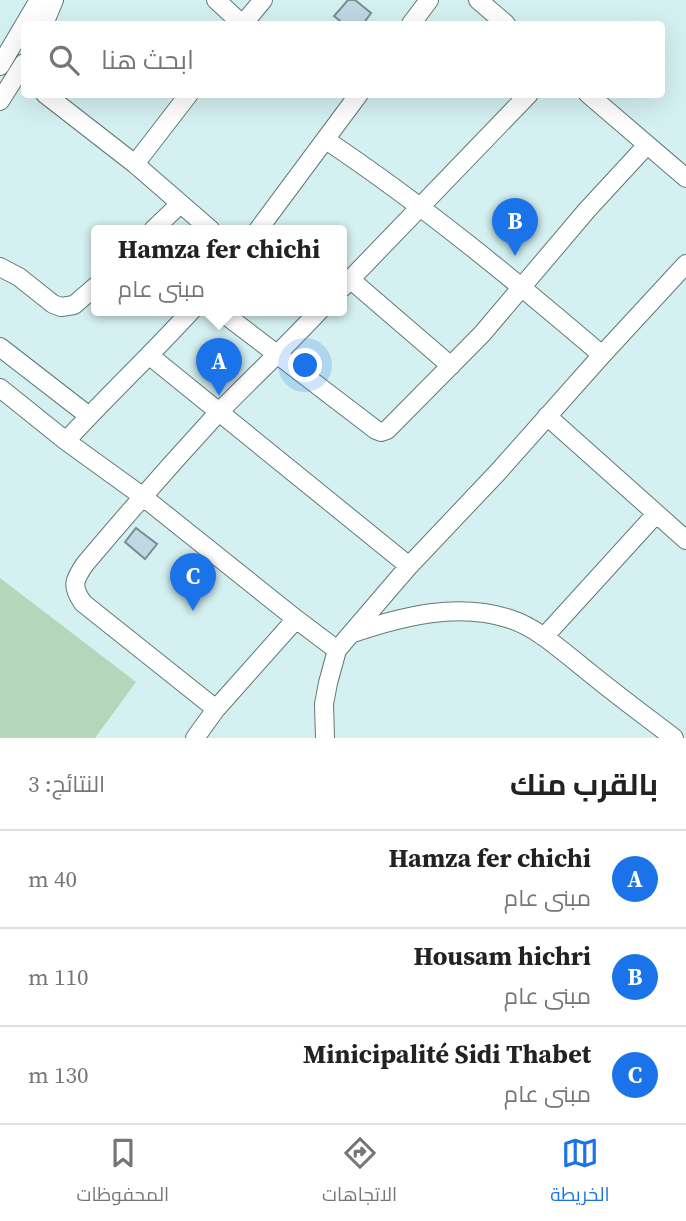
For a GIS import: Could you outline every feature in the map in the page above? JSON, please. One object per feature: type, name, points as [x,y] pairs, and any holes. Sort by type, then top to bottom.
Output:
[{"type":"street","points":[[27,21],[39,0]]},
{"type":"street","points":[[45,21],[54,0]]},
{"type":"street","points":[[216,0],[240,21]]},
{"type":"street","points":[[246,21],[263,0]]},
{"type":"street","points":[[413,21],[429,0]]},
{"type":"street","points":[[478,0],[502,21]]},
{"type":"street","points":[[0,66],[21,30]]},
{"type":"street","points":[[0,102],[21,73]]},
{"type":"street","points":[[51,98],[135,164],[205,225]]},
{"type":"street","points":[[135,164],[186,98]]},
{"type":"street","points":[[262,225],[356,98]]},
{"type":"street","points":[[347,282],[525,98]]},
{"type":"street","points":[[593,98],[686,178]]},
{"type":"street","points":[[326,140],[419,206],[522,287],[601,355]]},
{"type":"street","points":[[227,316],[382,432],[393,426],[482,334],[587,210],[647,145]]},
{"type":"street","points":[[158,225],[180,204]]},
{"type":"street","points":[[326,738],[324,704],[337,650],[410,566],[686,264]]},
{"type":"street","points":[[2,272],[19,277],[53,304],[61,307],[74,304],[91,290]]},
{"type":"street","points":[[347,284],[451,366]]},
{"type":"street","points":[[66,441],[187,316]]},
{"type":"street","points":[[216,709],[83,603],[76,594],[74,584],[78,575],[142,496],[219,412],[314,316]]},
{"type":"street","points":[[0,347],[89,416]]},
{"type":"street","points":[[150,356],[410,566]]},
{"type":"street","points":[[0,388],[337,650]]},
{"type":"street","points":[[547,416],[686,540]]},
{"type":"street","points":[[544,637],[656,514]]},
{"type":"street","points":[[350,634],[402,618],[452,611],[491,614],[512,620],[544,637],[674,738]]},
{"type":"street","points":[[195,738],[216,709],[296,619]]},
{"type":"green space","points":[[0,578],[136,682],[95,738],[0,738]]},
{"type":"building","points":[[348,0],[355,0],[371,13],[365,21],[340,21],[334,16]]},
{"type":"building","points":[[136,528],[157,544],[145,559],[125,542]]},
{"type":"place","name":"Housam hichri","points":[[515,256]]},
{"type":"place","name":"Hamza fer chichi","points":[[219,396]]},
{"type":"place","name":"Minicipalité Sidi Thabet","points":[[193,611]]}]
